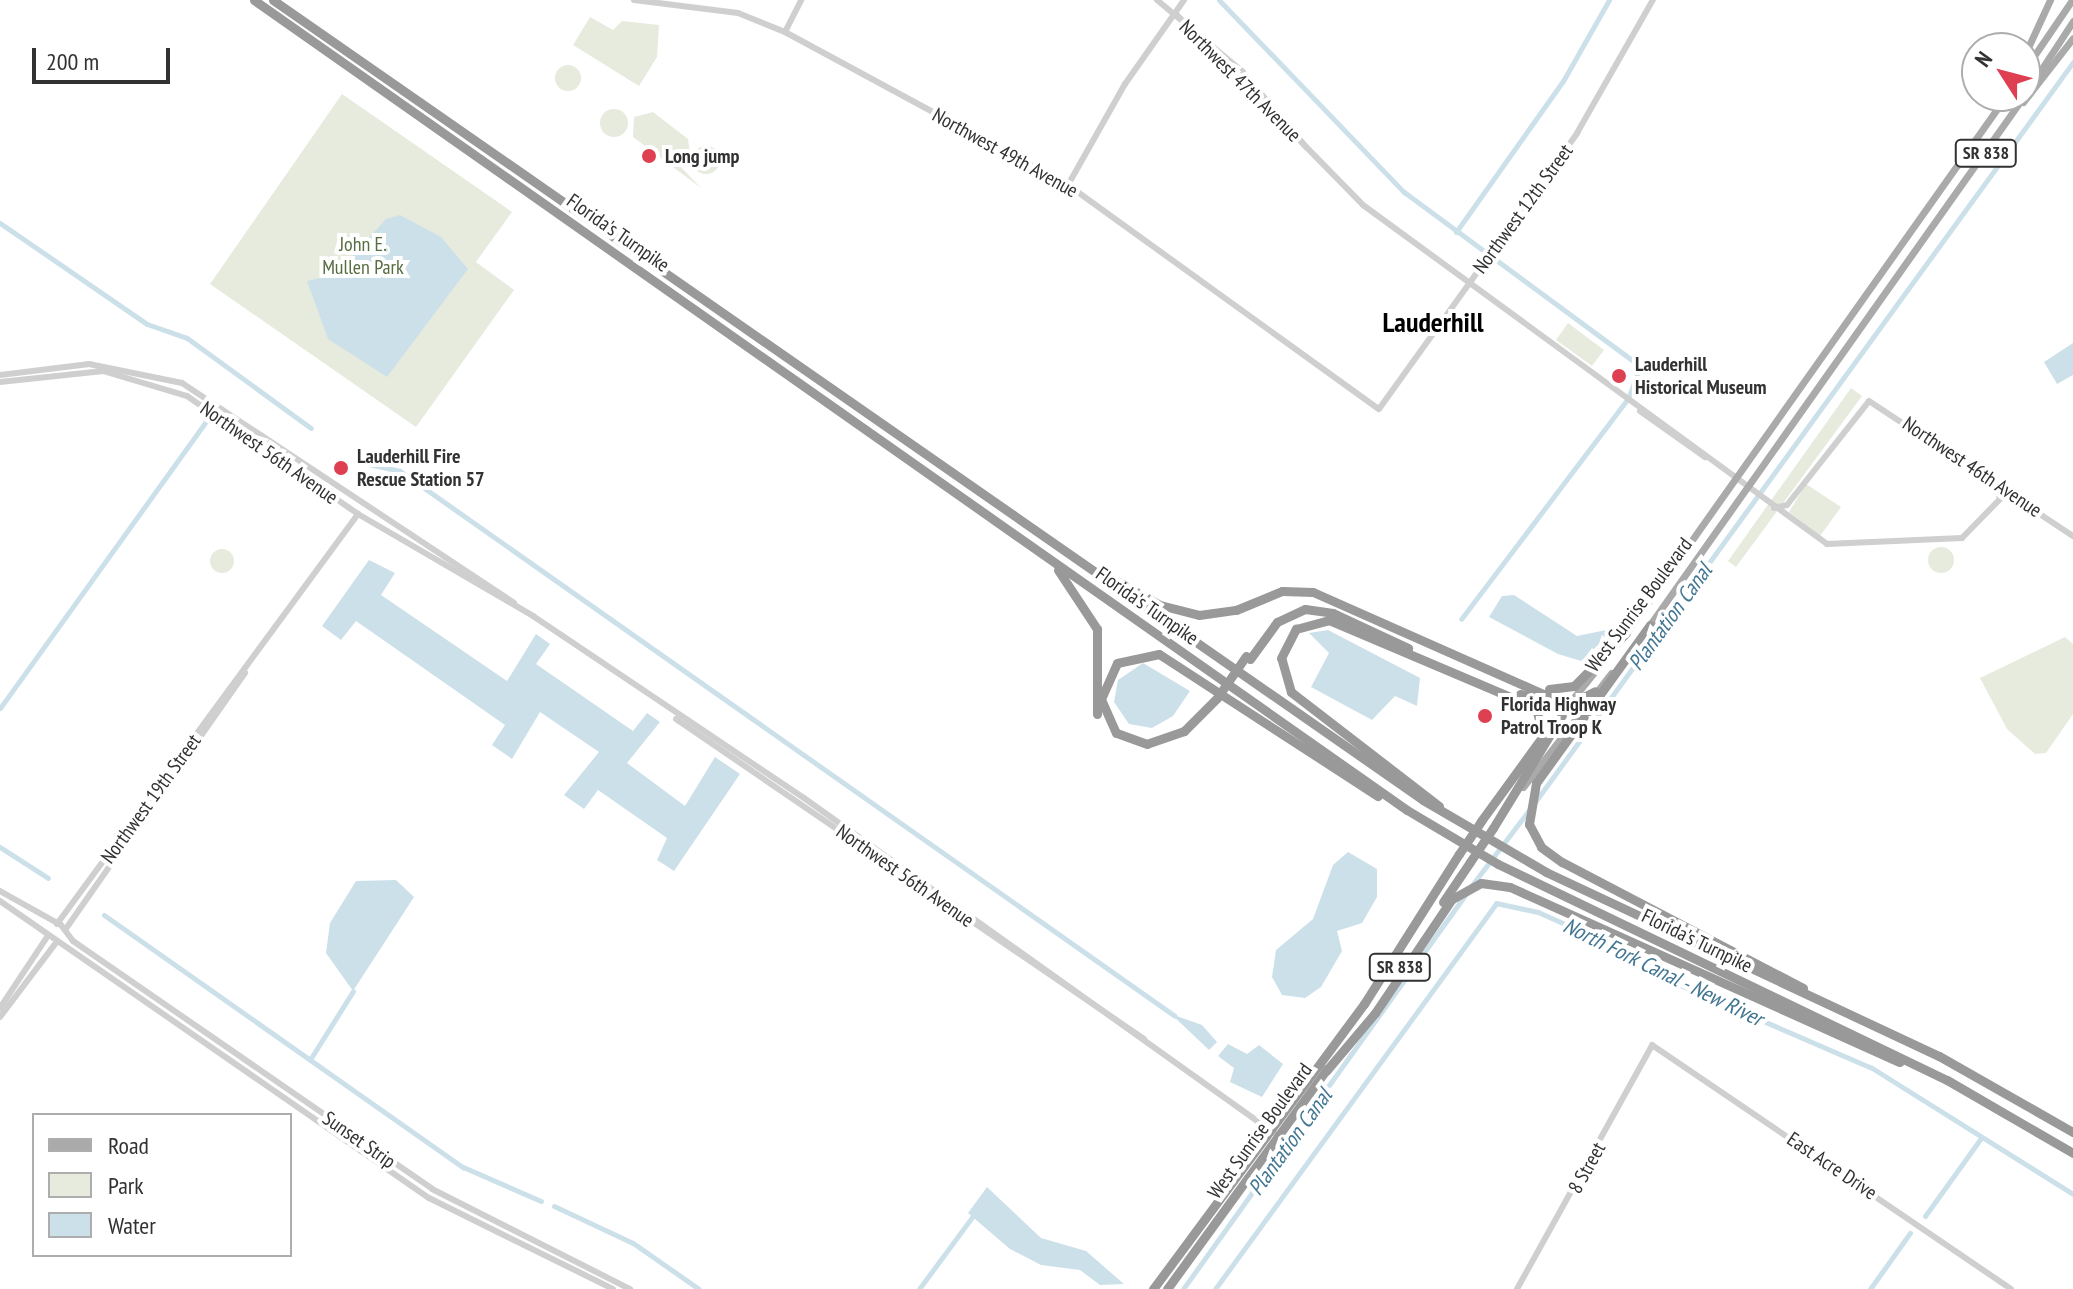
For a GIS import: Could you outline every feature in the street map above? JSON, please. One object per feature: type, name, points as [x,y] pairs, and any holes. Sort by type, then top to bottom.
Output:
[{"type":"highway","name":"Florida's Turnpike","points":[[254,0],[1407,810],[1498,864],[1911,1063],[2073,1153]]},
{"type":"highway","name":"Florida's Turnpike","points":[[273,0],[1443,813],[1507,851],[1812,996],[2073,1132]]},
{"type":"highway","points":[[1045,556],[1091,611],[1099,645],[1094,699],[1112,736],[1135,747],[1165,746],[1197,729],[1272,620],[1297,605],[1328,605],[1383,623]]},
{"type":"highway","points":[[1077,560],[1177,611],[1223,614],[1292,590],[1383,623],[1538,687],[1568,705]]},
{"type":"highway","points":[[1248,657],[1277,622],[1305,609],[1333,613],[1418,655]]},
{"type":"highway","points":[[1443,813],[1298,699],[1282,669],[1290,635],[1322,619],[1517,694],[1568,705]]},
{"type":"highway","points":[[1650,625],[1536,783],[1527,814],[1533,835],[1562,862],[1721,939],[1812,996]]},
{"type":"highway","points":[[1538,687],[1574,686],[1626,633]]},
{"type":"highway","points":[[1219,700],[1184,731],[1147,744],[1116,733],[1101,699],[1117,663],[1159,654],[1407,810]]},
{"type":"highway","points":[[1516,796],[1568,705],[1595,691]]},
{"type":"highway","points":[[1517,694],[1536,708],[1543,736]]},
{"type":"highway","name":"West Sunrise Boulevard","points":[[1167,1289],[1364,1004],[1481,821],[1543,736]]},
{"type":"highway","name":"West Sunrise Boulevard","points":[[1153,1289],[1273,1132],[1326,1071],[1516,796]]},
{"type":"highway","points":[[1326,1071],[1459,893],[1495,883],[1893,1062],[1911,1063]]},
{"type":"highway","points":[[1180,1271],[1192,1237]]},
{"type":"main road","points":[[2035,32],[2050,0]]},
{"type":"main road","points":[[2041,46],[2072,0]]},
{"type":"main road","name":"West Sunrise Boulevard","points":[[2041,69],[2073,21]]},
{"type":"main road","points":[[2011,116],[2073,38]]},
{"type":"main road","name":"West Sunrise Boulevard","points":[[1543,736],[1626,633],[1737,481],[1948,187],[1995,112]]},
{"type":"main road","name":"West Sunrise Boulevard","points":[[1516,796],[1595,691],[1650,625],[2013,112]]},
{"type":"main road","points":[[1946,210],[1948,187]]},
{"type":"main road","points":[[1855,318],[1857,331]]},
{"type":"main road","points":[[1849,326],[1849,343]]},
{"type":"street","name":"Northwest 49th Avenue","points":[[634,0],[738,13],[785,32],[1068,185],[1379,409]]},
{"type":"street","points":[[785,32],[801,0]]},
{"type":"street","name":"Northwest 47th Avenue","points":[[1157,0],[1210,45],[1363,205],[1468,286],[1788,518],[1842,548],[1942,541],[1976,530],[2000,499]]},
{"type":"street","points":[[1068,185],[1109,109],[1184,0]]},
{"type":"street","name":"Northwest 12th Street","points":[[1379,409],[1577,133],[1653,0]]},
{"type":"street","name":"Northwest 56th Avenue","points":[[0,375],[89,364],[182,383],[668,710],[745,770],[1144,1039],[1273,1132]]},
{"type":"street","name":"Northwest 56th Avenue","points":[[0,382],[103,371],[148,379],[187,396],[358,514],[516,606]]},
{"type":"street","name":"Northwest 46th Avenue","points":[[1787,505],[1869,401],[2073,536]]},
{"type":"street","points":[[1994,482],[2000,499],[2022,501]]},
{"type":"street","points":[[1773,507],[1787,505],[1788,518]]},
{"type":"street","name":"Northwest 19th Street","points":[[58,943],[358,514]]},
{"type":"street","name":"Northwest 19th Street","points":[[47,936],[245,673]]},
{"type":"street","points":[[0,891],[55,924]]},
{"type":"street","points":[[0,901],[47,936],[0,1008]]},
{"type":"street","name":"Sunset Strip","points":[[55,924],[412,1176],[491,1221],[630,1289]]},
{"type":"street","name":"Sunset Strip","points":[[47,936],[407,1183],[487,1229],[613,1289]]},
{"type":"street","points":[[0,1017],[58,943]]},
{"type":"street","name":"8 Street","points":[[1517,1289],[1652,1045]]},
{"type":"street","name":"East Acre Drive","points":[[1652,1045],[2011,1289]]},
{"type":"street","points":[[487,1229],[491,1221]]},
{"type":"green space","points":[[590,17],[613,30],[622,21],[659,25],[657,57],[639,86],[573,45]]},
{"type":"green space","points":[[568,65],[577,69],[581,78],[577,87],[568,91],[559,87],[555,78],[559,69]]},
{"type":"green space","name":"John E. Mullen Park","points":[[342,94],[512,212],[476,262],[514,290],[416,427],[210,284]]},
{"type":"green space","points":[[614,109],[624,113],[628,123],[624,133],[614,137],[604,133],[600,123],[604,113]]},
{"type":"green space","points":[[653,112],[688,139],[690,153],[678,164],[701,188],[633,137],[634,117]]},
{"type":"green space","points":[[706,146],[716,150],[720,160],[716,170],[706,174],[696,170],[692,160],[696,150]]},
{"type":"green space","points":[[1568,323],[1604,350],[1592,366],[1556,340]]},
{"type":"green space","points":[[1851,388],[1862,396],[1736,567],[1728,561]]},
{"type":"green space","points":[[1806,484],[1841,507],[1820,536],[1789,512]]},
{"type":"green space","points":[[1941,547],[1950,551],[1954,560],[1950,569],[1941,573],[1932,569],[1928,560],[1932,551]]},
{"type":"green space","points":[[222,549],[233,556],[234,561],[227,572],[222,573],[211,566],[210,561],[217,550]]},
{"type":"green space","points":[[2065,637],[2073,644],[2073,714],[2046,753],[2035,754],[2007,729],[1980,678]]},
{"type":"water","points":[[400,215],[441,237],[468,269],[387,377],[328,339],[307,281],[336,274],[386,219]]},
{"type":"water","points":[[2073,343],[2073,375],[2057,384],[2044,362]]},
{"type":"water","points":[[369,560],[395,573],[381,595],[507,681],[536,634],[550,644],[536,664],[633,731],[647,713],[660,722],[627,763],[685,806],[715,757],[740,774],[674,871],[657,860],[667,838],[598,790],[584,809],[564,795],[599,752],[540,712],[512,759],[492,745],[505,725],[356,621],[341,640],[322,626]]},
{"type":"water","points":[[1514,595],[1577,636],[1616,628],[1581,661],[1558,654],[1489,617],[1502,596]]},
{"type":"water","points":[[1328,630],[1420,678],[1417,706],[1395,696],[1372,720],[1311,687],[1329,653],[1309,633]]},
{"type":"water","points":[[1143,663],[1190,691],[1173,716],[1152,728],[1129,724],[1114,702],[1118,680]]},
{"type":"water","points":[[1348,852],[1377,869],[1377,897],[1362,923],[1337,931],[1342,951],[1321,987],[1305,998],[1282,995],[1272,977],[1276,950],[1313,919],[1333,865]]},
{"type":"water","points":[[396,880],[414,897],[353,991],[326,953],[330,923],[356,881]]},
{"type":"water","points":[[1171,1014],[1202,1025],[1217,1042],[1209,1050]]},
{"type":"water","points":[[1228,1044],[1247,1054],[1259,1045],[1283,1064],[1262,1097],[1230,1082],[1234,1068],[1218,1056]]},
{"type":"water","points":[[987,1187],[1041,1238],[1086,1251],[1124,1284],[1100,1285],[1080,1270],[1041,1265],[1010,1249],[968,1213]]},
{"type":"waterway","points":[[1219,0],[1404,192],[1640,366],[1629,397],[1461,619]]},
{"type":"waterway","points":[[1456,232],[1563,81],[1609,0]]},
{"type":"waterway","name":"Plantation Canal","points":[[1535,802],[2073,62]]},
{"type":"waterway","points":[[0,223],[147,324],[187,338],[311,428]]},
{"type":"waterway","points":[[0,708],[205,423]]},
{"type":"waterway","points":[[360,462],[400,471],[1175,1016]]},
{"type":"waterway","name":"Plantation Canal","points":[[1472,885],[1529,810]]},
{"type":"waterway","points":[[0,847],[48,878]]},
{"type":"waterway","name":"Plantation Canal","points":[[1183,1289],[1466,893]]},
{"type":"waterway","name":"North Fork Canal - New River","points":[[1215,1289],[1496,903],[1538,912],[1670,971],[1680,985],[1872,1068],[2073,1194]]},
{"type":"waterway","points":[[104,915],[463,1167],[541,1201]]},
{"type":"waterway","points":[[311,1058],[353,991]]},
{"type":"waterway","points":[[1925,1216],[1981,1138]]},
{"type":"waterway","points":[[554,1206],[633,1243],[699,1289]]},
{"type":"waterway","points":[[919,1289],[972,1217]]},
{"type":"waterway","points":[[1870,1289],[1910,1233]]},
{"type":"place","name":"Long jump","points":[[649,156]]},
{"type":"place","name":"Lauderhill Historical Museum","points":[[1619,376]]},
{"type":"place","name":"Lauderhill Fire Rescue Station 57","points":[[341,468]]},
{"type":"place","name":"Florida Highway Patrol Troop K","points":[[1485,716]]},
{"type":"district","name":"Lauderhill","points":[[1433,322]]}]
